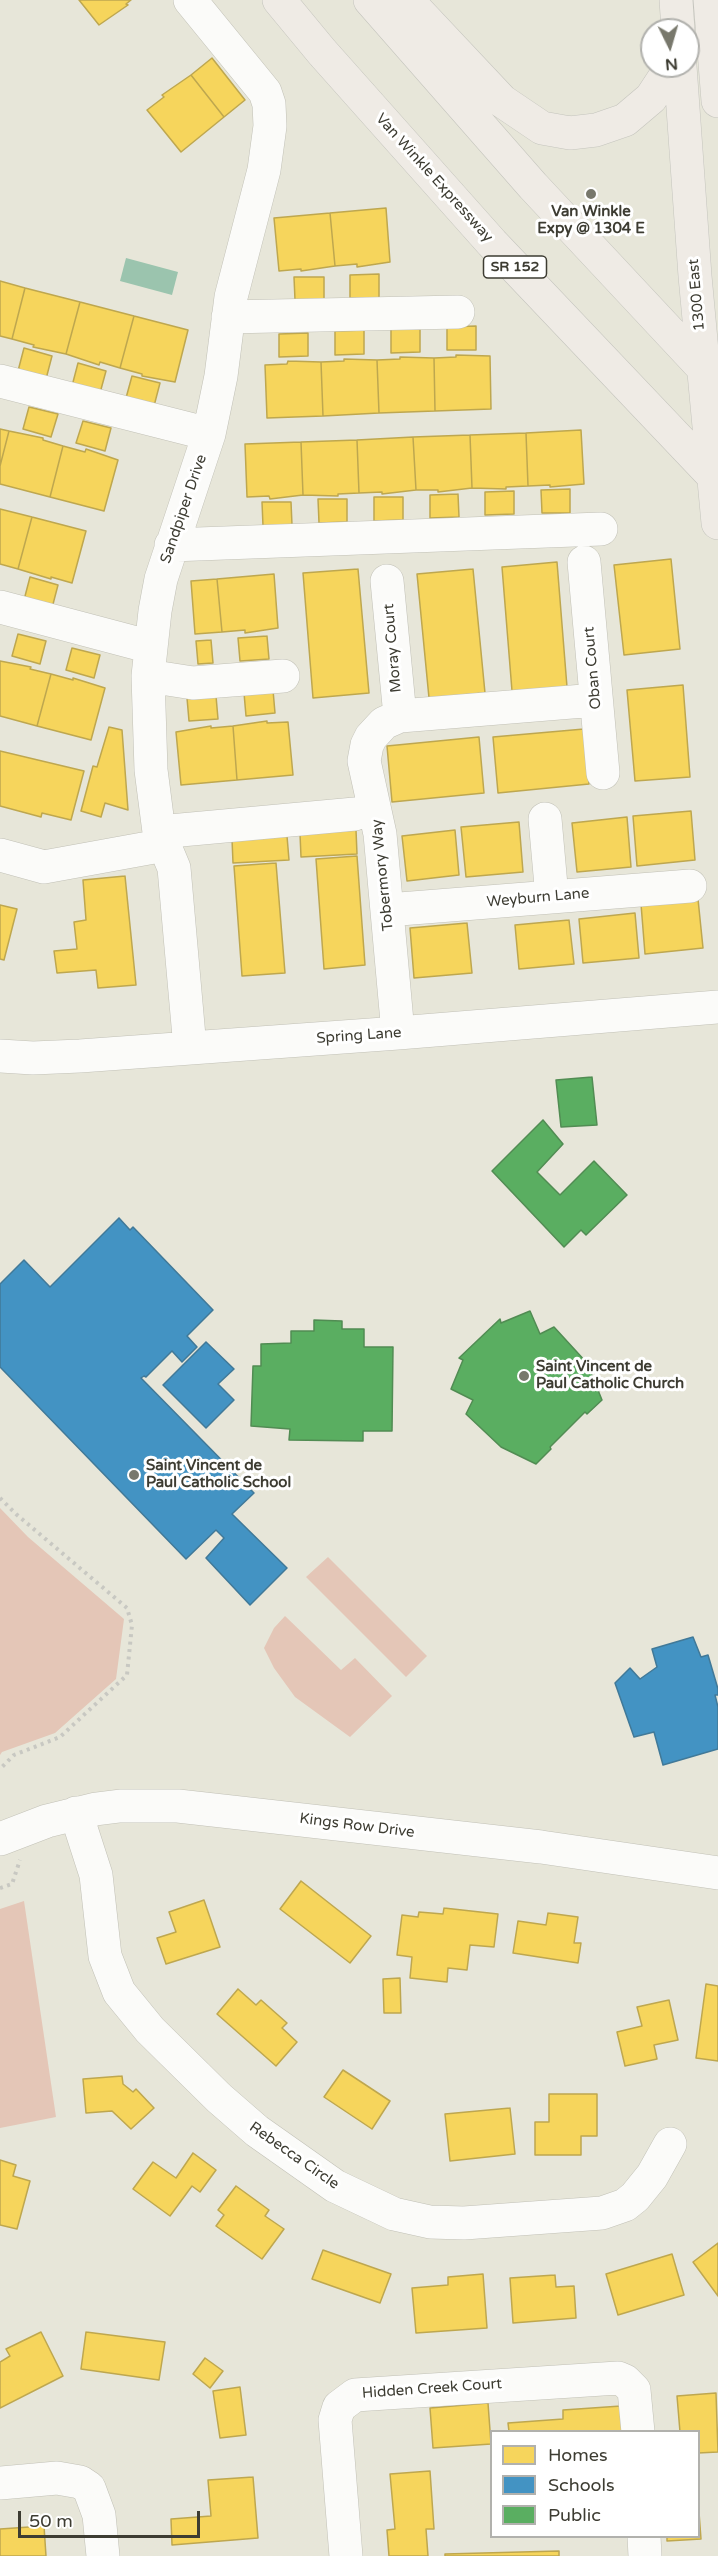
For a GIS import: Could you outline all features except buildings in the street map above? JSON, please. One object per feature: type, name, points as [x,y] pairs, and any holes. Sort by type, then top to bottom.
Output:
[{"type":"main road","name":"Van Winkle Expressway","points":[[279,0],[322,52],[492,243],[716,479]]},
{"type":"main road","points":[[370,0],[533,186],[711,376]]},
{"type":"main road","points":[[407,0],[502,101],[542,128],[570,133],[597,130],[625,120],[651,98],[664,78]]},
{"type":"main road","points":[[676,0],[677,18]]},
{"type":"main road","points":[[710,0],[718,101]]},
{"type":"main road","name":"1300 East","points":[[681,78],[711,376],[718,523]]},
{"type":"street","name":"Sandpiper Drive","points":[[190,0],[265,92],[269,104],[270,126],[264,170],[231,297],[221,376],[209,434],[161,579],[150,661],[151,770],[162,838],[174,868],[190,1048]]},
{"type":"street","points":[[228,317],[458,312]]},
{"type":"street","points":[[0,381],[209,434]]},
{"type":"street","points":[[171,545],[601,529]]},
{"type":"street","name":"Oban Court","points":[[584,562],[603,773]]},
{"type":"street","name":"Moray Court","points":[[387,581],[400,716]]},
{"type":"street","points":[[0,607],[150,661],[193,683],[283,676]]},
{"type":"street","name":"Tobermory Way","points":[[398,1033],[380,834],[366,769],[367,745],[376,730],[392,718],[400,716],[596,700]]},
{"type":"street","points":[[0,855],[44,867],[162,838],[356,814]]},
{"type":"street","points":[[545,819],[552,897]]},
{"type":"street","name":"Weyburn Lane","points":[[387,910],[690,886]]},
{"type":"street","name":"Spring Lane","points":[[0,1056],[55,1058],[398,1033],[718,1006]]},
{"type":"street","name":"Kings Row Drive","points":[[10,1848],[47,1821],[76,1813],[120,1806],[208,1809],[541,1847],[718,1873]]},
{"type":"street","name":"Rebecca Circle","points":[[76,1813],[96,1875],[105,1956],[118,1992],[150,2030],[219,2098],[257,2131],[335,2186],[394,2214],[430,2222],[464,2223],[602,2213],[625,2205],[636,2197],[652,2176],[670,2144]]},
{"type":"street","name":"Hidden Creek Court","points":[[346,2556],[335,2420],[339,2407],[349,2397],[361,2394],[618,2378],[634,2390],[638,2430]]},
{"type":"street","points":[[0,2483],[57,2478],[80,2482],[89,2488],[99,2515],[103,2556]]},
{"type":"street","points":[[644,2538],[645,2556]]},
{"type":"path","points":[[0,1498],[127,1608],[132,1625],[127,1675],[60,1737],[14,1755],[0,1769]]},
{"type":"path","points":[[0,1888],[12,1884],[10,1848]]},
{"type":"shaded area","points":[[126,258],[178,272],[172,295],[120,281]]},
{"type":"shaded area","points":[[0,1508],[28,1537],[124,1619],[116,1679],[55,1733],[2,1752],[0,1755]]},
{"type":"shaded area","points":[[328,1557],[427,1656],[406,1677],[306,1577]]},
{"type":"shaded area","points":[[285,1616],[341,1670],[355,1658],[392,1696],[350,1737],[295,1697],[274,1668],[264,1648],[274,1628]]},
{"type":"shaded area","points":[[24,1901],[56,2117],[0,2128],[0,1909]]},
{"type":"place","name":"Van Winkle Expy @ 1304 E","points":[[591,194]]},
{"type":"place","name":"Saint Vincent de Paul Catholic Church","points":[[524,1376]]},
{"type":"place","name":"Saint Vincent de Paul Catholic School","points":[[134,1475]]}]
